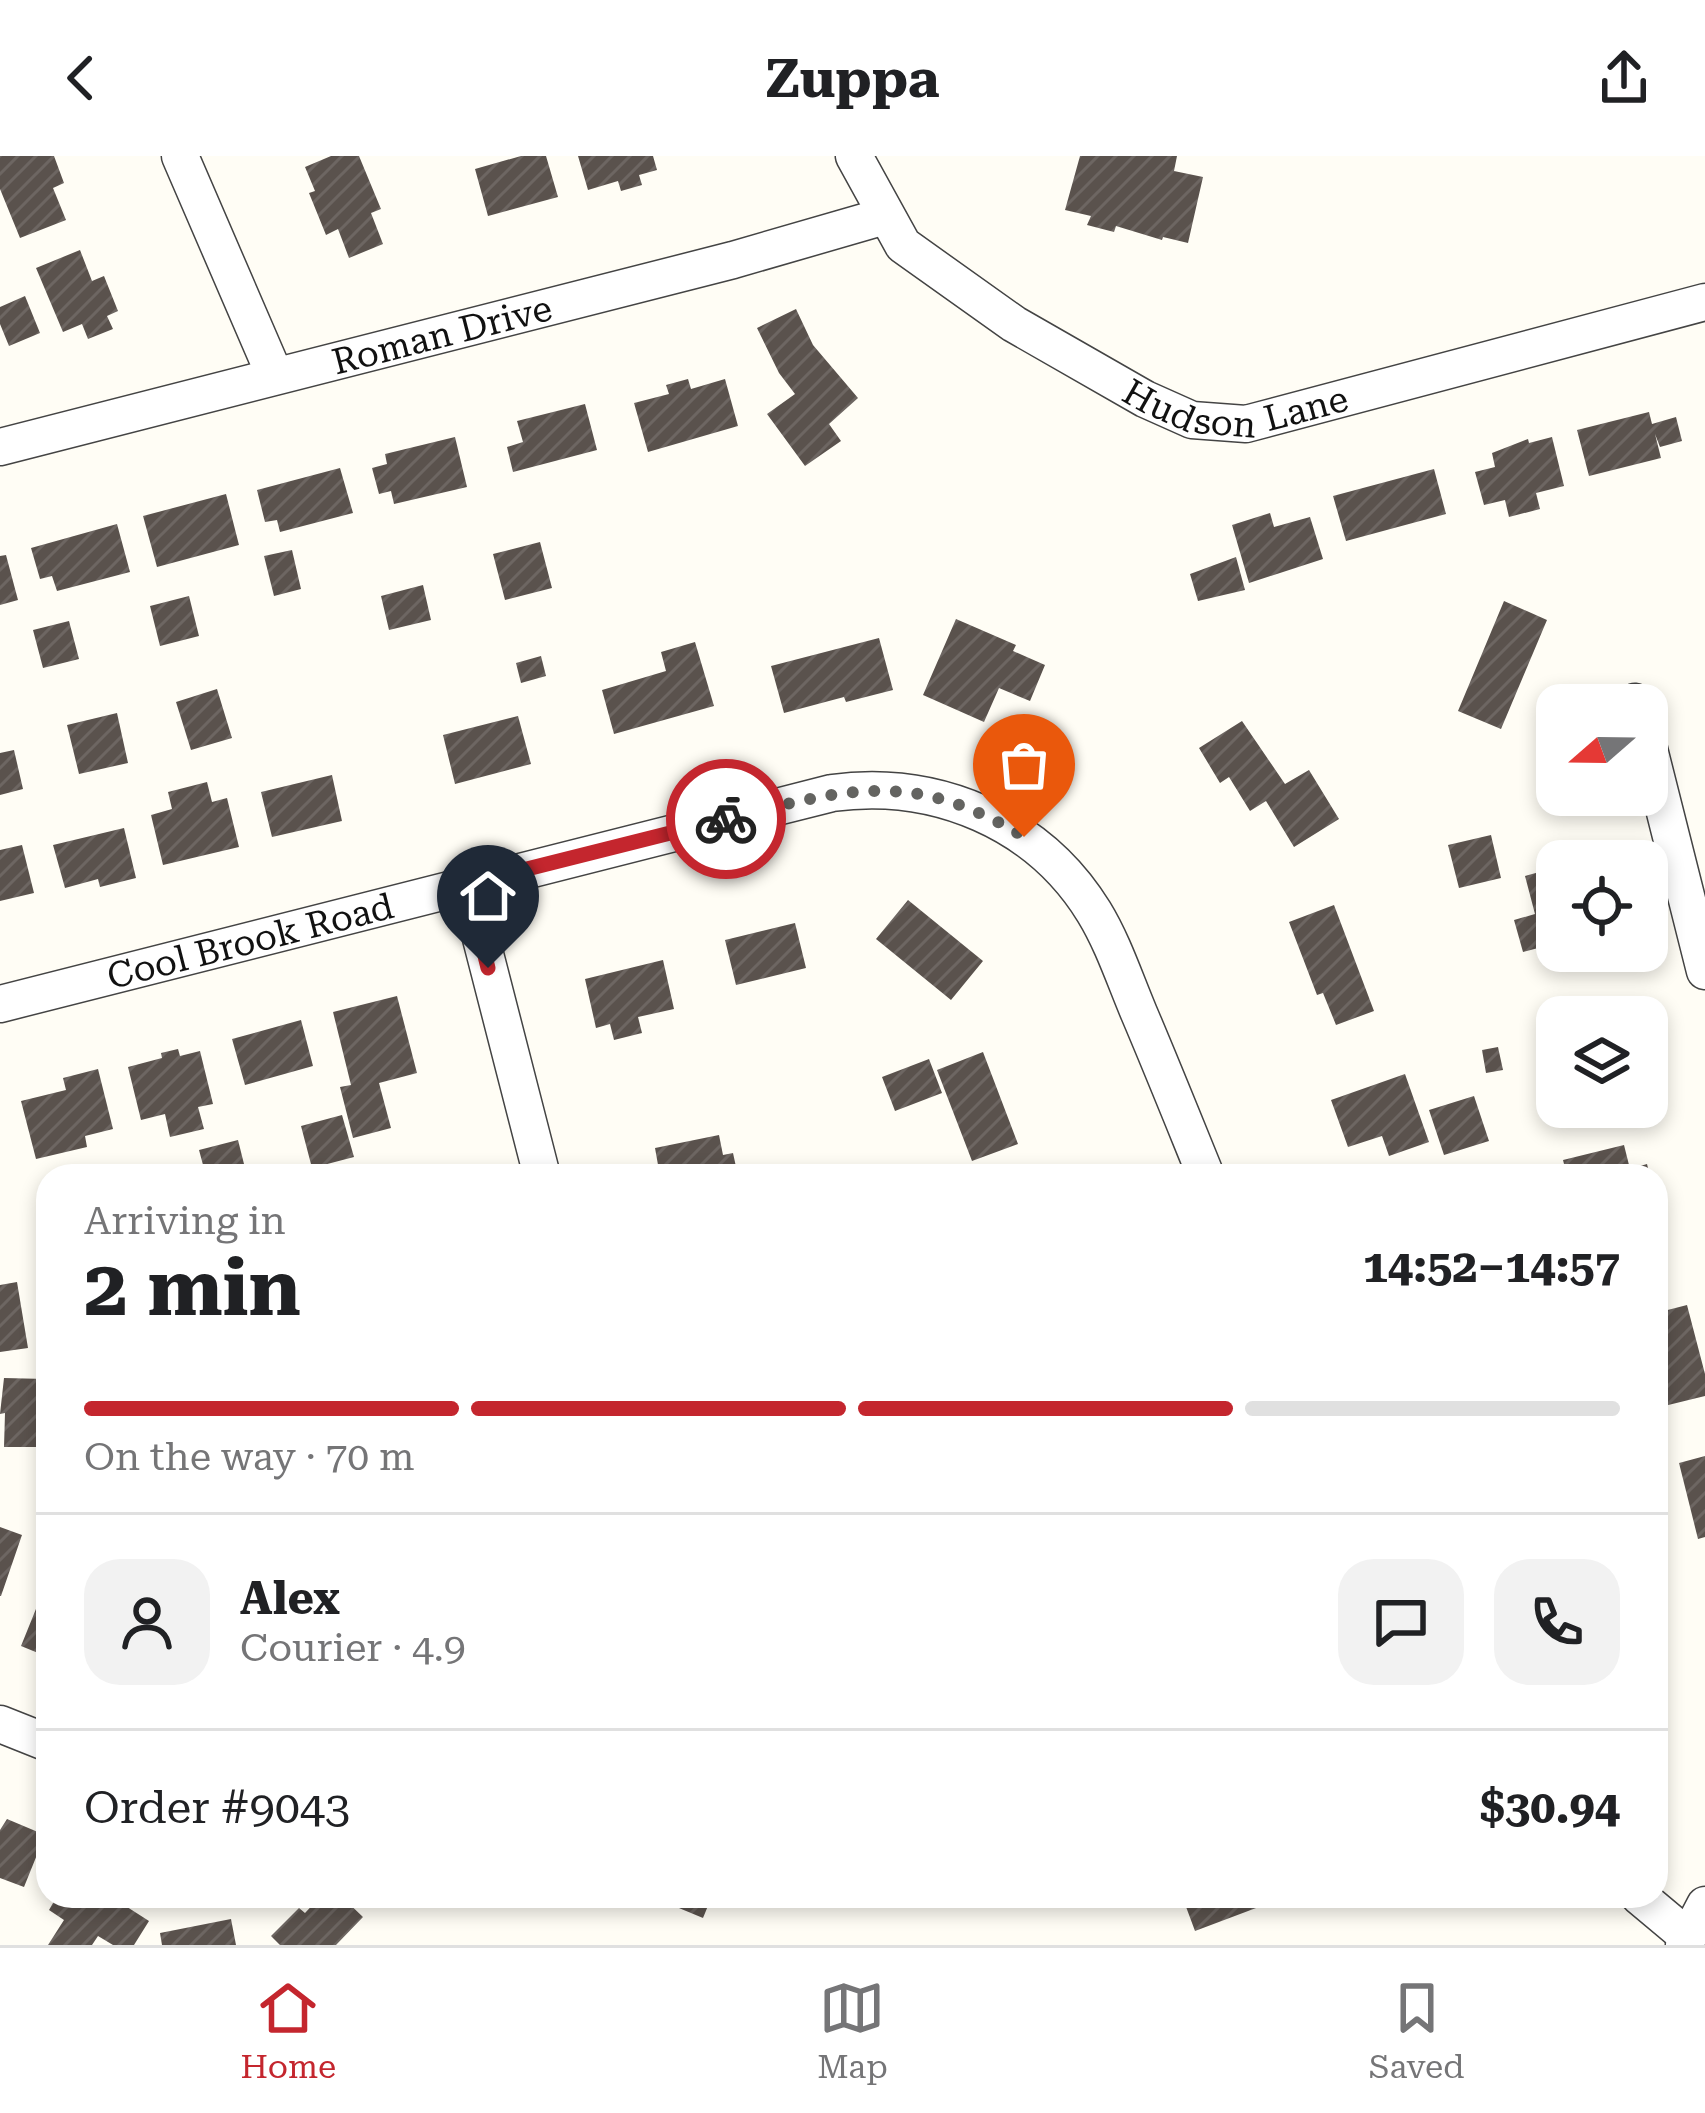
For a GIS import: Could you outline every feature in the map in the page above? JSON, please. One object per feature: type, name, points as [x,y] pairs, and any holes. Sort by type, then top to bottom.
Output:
[{"type":"street","points":[[180,156],[275,376]]},
{"type":"street","name":"Hudson Lane","points":[[854,156],[903,245],[1014,324],[1145,399],[1192,420],[1246,424],[1705,302]]},
{"type":"street","name":"Roman Drive","points":[[0,447],[710,266],[885,216]]},
{"type":"street","name":"Cool Brook Road","points":[[0,1004],[832,793],[893,789],[971,808],[1024,837],[1052,860],[1095,914],[1202,1164]]},
{"type":"street","points":[[1666,816],[1705,971]]},
{"type":"street","points":[[467,884],[539,1164]]},
{"type":"street","points":[[0,1724],[36,1738]]},
{"type":"street","points":[[1658,1908],[1692,1929]]},
{"type":"building","points":[[0,156],[54,156],[64,183],[53,188],[66,220],[20,238],[0,189]]},
{"type":"building","points":[[331,156],[359,156],[381,209],[371,213],[383,244],[349,258],[338,229],[326,235],[309,193],[315,191],[305,167]]},
{"type":"building","points":[[521,156],[546,156],[558,197],[488,216],[475,169]]},
{"type":"building","points":[[578,156],[653,156],[657,170],[639,175],[642,185],[621,191],[618,181],[588,190]]},
{"type":"building","points":[[1080,156],[1177,156],[1174,171],[1203,177],[1188,243],[1116,226],[1114,232],[1087,225],[1091,216],[1065,210]]},
{"type":"building","points":[[80,250],[92,281],[104,276],[118,311],[107,316],[113,329],[88,339],[82,324],[63,332],[36,268]]},
{"type":"building","points":[[25,296],[40,333],[9,346],[0,324],[0,307]]},
{"type":"building","points":[[796,309],[813,345],[858,398],[829,424],[841,441],[805,466],[767,414],[795,394],[757,328]]},
{"type":"building","points":[[688,379],[691,389],[725,379],[738,426],[648,452],[634,403],[669,394],[666,385]]},
{"type":"building","points":[[585,404],[597,450],[513,472],[507,447],[523,442],[517,421]]},
{"type":"building","points":[[1649,412],[1652,424],[1676,417],[1682,441],[1660,447],[1655,434],[1661,458],[1589,476],[1577,430]]},
{"type":"building","points":[[455,437],[467,487],[394,504],[391,491],[379,494],[372,468],[387,464],[385,454]]},
{"type":"building","points":[[1552,437],[1564,486],[1536,493],[1540,509],[1509,517],[1505,500],[1484,505],[1475,472],[1495,467],[1492,453],[1528,439],[1529,443]]},
{"type":"building","points":[[340,468],[353,513],[280,532],[277,520],[265,522],[257,490]]},
{"type":"building","points":[[1434,469],[1446,514],[1346,541],[1333,496]]},
{"type":"building","points":[[226,494],[239,545],[157,567],[143,516]]},
{"type":"building","points":[[1270,513],[1274,527],[1310,517],[1323,559],[1249,583],[1232,525]]},
{"type":"building","points":[[117,524],[130,572],[57,591],[52,576],[40,579],[31,548]]},
{"type":"building","points":[[540,542],[552,588],[505,600],[493,554]]},
{"type":"building","points":[[292,550],[301,589],[274,596],[264,556]]},
{"type":"building","points":[[6,555],[18,600],[0,605],[0,556]]},
{"type":"building","points":[[1236,557],[1245,590],[1198,601],[1190,574]]},
{"type":"building","points":[[423,585],[431,620],[389,630],[381,596]]},
{"type":"building","points":[[189,596],[199,636],[160,646],[150,606]]},
{"type":"building","points":[[1504,601],[1547,620],[1501,729],[1458,711]]},
{"type":"building","points":[[956,619],[1016,645],[1013,651],[1045,665],[1030,701],[999,688],[984,722],[923,695]]},
{"type":"building","points":[[69,621],[79,659],[43,668],[33,630]]},
{"type":"building","points":[[879,638],[893,690],[784,713],[771,666]]},
{"type":"building","points":[[695,642],[714,706],[614,734],[602,690],[666,671],[661,652]]},
{"type":"building","points":[[541,656],[546,676],[521,683],[516,663]]},
{"type":"building","points":[[217,689],[232,738],[191,750],[176,702]]},
{"type":"building","points":[[117,713],[128,763],[79,774],[67,725]]},
{"type":"building","points":[[518,716],[531,764],[455,784],[443,735]]},
{"type":"building","points":[[1242,721],[1285,784],[1309,770],[1339,819],[1294,847],[1266,801],[1250,811],[1229,777],[1220,783],[1199,748]]},
{"type":"building","points":[[14,750],[23,789],[0,795],[0,753]]},
{"type":"building","points":[[332,775],[342,821],[272,837],[261,792]]},
{"type":"building","points":[[207,782],[212,802],[227,798],[239,847],[163,865],[151,815],[172,809],[168,792]]},
{"type":"building","points":[[124,828],[136,878],[100,887],[98,879],[65,888],[53,845]]},
{"type":"building","points":[[1491,835],[1501,878],[1459,888],[1448,845]]},
{"type":"building","points":[[22,845],[34,893],[0,901],[0,850]]},
{"type":"building","points":[[1536,873],[1536,949],[1523,952],[1514,920],[1535,914],[1525,876]]},
{"type":"building","points":[[908,900],[983,961],[951,1000],[876,939]]},
{"type":"building","points":[[1334,905],[1374,1011],[1336,1025],[1323,993],[1317,995],[1289,922]]},
{"type":"building","points":[[795,923],[806,968],[736,985],[725,940]]},
{"type":"building","points":[[663,960],[674,1009],[638,1017],[642,1033],[614,1040],[610,1024],[596,1028],[585,979]]},
{"type":"building","points":[[397,996],[417,1073],[379,1083],[391,1128],[353,1138],[340,1087],[351,1085],[333,1012]]},
{"type":"building","points":[[301,1020],[313,1066],[245,1085],[232,1039]]},
{"type":"building","points":[[1498,1047],[1503,1070],[1486,1073],[1482,1050]]},
{"type":"building","points":[[178,1049],[180,1056],[200,1051],[213,1104],[198,1107],[204,1129],[170,1137],[165,1114],[141,1120],[128,1067]]},
{"type":"building","points":[[983,1052],[1018,1144],[972,1161],[937,1070]]},
{"type":"building","points":[[929,1059],[942,1093],[895,1111],[882,1077]]},
{"type":"building","points":[[98,1069],[113,1129],[85,1136],[87,1147],[36,1159],[21,1101],[66,1090],[63,1078]]},
{"type":"building","points":[[1405,1074],[1429,1142],[1389,1156],[1382,1136],[1348,1147],[1331,1100]]},
{"type":"building","points":[[1474,1096],[1489,1141],[1444,1155],[1429,1110]]},
{"type":"building","points":[[342,1115],[354,1157],[311,1164],[301,1126]]},
{"type":"building","points":[[719,1135],[723,1155],[733,1153],[735,1164],[658,1164],[655,1148]]},
{"type":"building","points":[[238,1140],[244,1164],[203,1164],[199,1150]]},
{"type":"building","points":[[1624,1145],[1629,1164],[1564,1164],[1563,1160]]},
{"type":"building","points":[[17,1282],[28,1348],[0,1352],[0,1285]]},
{"type":"building","points":[[1687,1305],[1705,1374],[1705,1396],[1668,1405],[1668,1310]]},
{"type":"building","points":[[4,1378],[36,1379],[36,1447],[4,1447],[5,1413],[0,1414]]},
{"type":"building","points":[[1705,1456],[1705,1537],[1698,1539],[1679,1463]]},
{"type":"building","points":[[0,1527],[22,1535],[1,1596],[0,1596]]},
{"type":"building","points":[[36,1609],[36,1652],[21,1646]]},
{"type":"building","points":[[7,1819],[36,1831],[36,1857],[24,1887],[0,1878],[0,1830]]},
{"type":"building","points":[[129,1908],[149,1921],[134,1945],[113,1945],[98,1936],[92,1945],[48,1945],[64,1920],[49,1910]]},
{"type":"building","points":[[299,1908],[305,1913],[310,1908],[354,1908],[363,1917],[336,1945],[280,1945],[271,1936]]},
{"type":"building","points":[[679,1908],[707,1908],[703,1918]]},
{"type":"building","points":[[1186,1908],[1256,1908],[1195,1931]]},
{"type":"building","points":[[231,1919],[236,1945],[162,1945],[160,1933]]},
{"type":"way so far","points":[[726,819],[832,793],[893,789],[971,808],[1024,837]]},
{"type":"route","points":[[488,968],[467,884],[726,819]]}]
